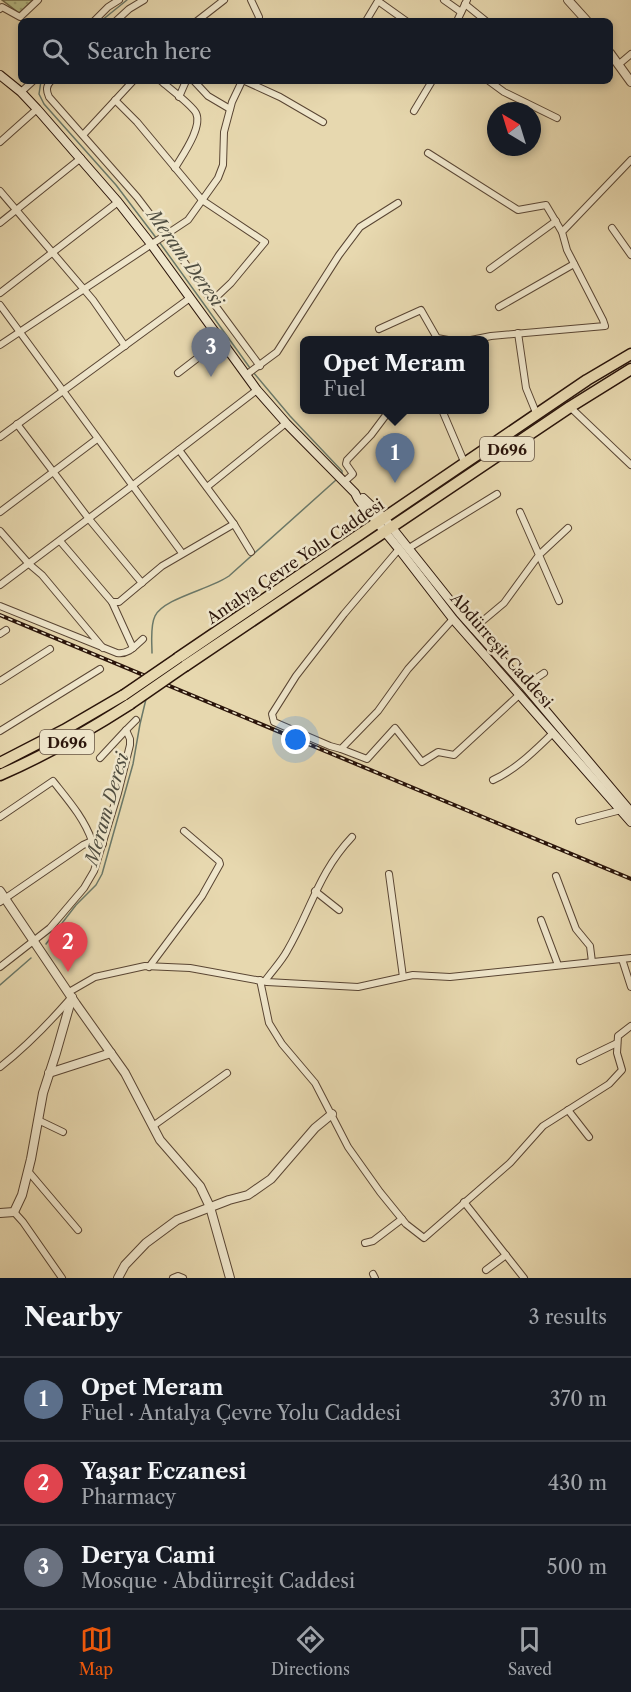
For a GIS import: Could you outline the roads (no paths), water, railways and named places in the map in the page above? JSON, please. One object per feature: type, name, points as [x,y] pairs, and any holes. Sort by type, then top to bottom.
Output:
[{"type":"highway","name":"Antalya Çevre Yolu Caddesi","points":[[385,525],[465,464],[587,380],[631,354]]},
{"type":"highway","name":"Antalya Çevre Yolu Caddesi","points":[[0,775],[36,760],[89,730],[181,662],[385,525],[631,369]]},
{"type":"highway","name":"Antalya Çevre Yolu Caddesi","points":[[0,763],[127,700]]},
{"type":"main road","name":"Abdürreşit Caddesi","points":[[0,75],[37,109],[152,243],[190,298],[248,374],[257,390],[286,423],[355,493],[362,497],[385,525],[409,548],[474,629],[631,812]]},
{"type":"main road","name":"Abdürreşit Caddesi","points":[[385,525],[399,549],[453,619],[631,822]]},
{"type":"street","points":[[1,7],[20,17],[38,0]]},
{"type":"street","points":[[96,18],[109,3],[119,0]]},
{"type":"street","points":[[119,18],[144,0]]},
{"type":"street","points":[[201,18],[224,0]]},
{"type":"street","points":[[251,0],[259,18]]},
{"type":"street","points":[[444,0],[461,12]]},
{"type":"street","points":[[568,0],[582,18]]},
{"type":"street","points":[[368,18],[378,1],[401,18]]},
{"type":"street","points":[[459,18],[466,2],[483,18]]},
{"type":"street","points":[[618,65],[631,54]]},
{"type":"street","points":[[613,58],[631,82]]},
{"type":"street","points":[[21,92],[30,84]]},
{"type":"street","points":[[48,84],[46,89],[49,97],[137,198],[258,367]]},
{"type":"street","points":[[83,135],[130,84]]},
{"type":"street","points":[[165,84],[196,112],[198,120],[190,144],[175,168]]},
{"type":"street","points":[[179,97],[185,84]]},
{"type":"street","points":[[197,84],[208,96],[230,109]]},
{"type":"street","points":[[0,345],[188,220],[218,178],[223,165],[224,132],[230,109],[242,84]]},
{"type":"street","points":[[250,84],[280,97],[323,122]]},
{"type":"street","points":[[414,111],[429,84]]},
{"type":"street","points":[[493,84],[504,92],[557,118]]},
{"type":"street","points":[[115,100],[202,200],[265,242],[212,301]]},
{"type":"street","points":[[0,142],[37,109]]},
{"type":"street","points":[[428,153],[518,210],[546,205],[562,232],[567,250],[604,326],[489,336]]},
{"type":"street","points":[[0,223],[81,158]]},
{"type":"street","points":[[562,232],[631,160]]},
{"type":"street","points":[[0,191],[85,290],[125,346]]},
{"type":"street","points":[[0,293],[118,202]]},
{"type":"street","points":[[248,374],[277,352],[339,255],[360,228],[398,203]]},
{"type":"street","points":[[490,269],[556,221]]},
{"type":"street","points":[[612,228],[631,255]]},
{"type":"street","points":[[499,307],[574,264]]},
{"type":"street","points":[[0,437],[190,298]]},
{"type":"street","points":[[0,305],[182,553]]},
{"type":"street","points":[[379,329],[421,310],[436,336]]},
{"type":"street","points":[[518,333],[526,388],[537,415]]},
{"type":"street","points":[[178,373],[221,340]]},
{"type":"street","points":[[0,585],[257,390]]},
{"type":"street","points":[[570,406],[631,465]]},
{"type":"street","points":[[344,482],[353,474],[346,464],[347,460],[388,414]]},
{"type":"street","points":[[444,414],[465,464]]},
{"type":"street","points":[[207,487],[286,423]]},
{"type":"street","points":[[18,424],[89,519],[142,584]]},
{"type":"street","points":[[0,512],[97,439]]},
{"type":"street","points":[[179,450],[234,524],[251,552]]},
{"type":"street","points":[[409,548],[497,494]]},
{"type":"street","points":[[520,512],[559,601]]},
{"type":"street","points":[[111,602],[119,602],[162,566],[234,524]]},
{"type":"street","points":[[474,629],[504,603],[539,555],[568,528]]},
{"type":"street","points":[[0,531],[29,564],[42,575],[104,649]]},
{"type":"street","points":[[60,541],[111,602],[133,648]]},
{"type":"street","points":[[399,549],[296,676],[272,714],[274,722],[367,759],[394,728],[422,762],[438,752],[454,755],[519,695]]},
{"type":"street","points":[[0,606],[104,649],[123,654],[143,639]]},
{"type":"street","points":[[341,749],[378,711],[408,669],[453,619]]},
{"type":"street","points":[[0,681],[50,649]]},
{"type":"street","points":[[0,731],[100,669]]},
{"type":"street","points":[[525,686],[544,673]]},
{"type":"street","points":[[99,758],[136,720]]},
{"type":"street","points":[[0,967],[51,928],[84,888],[94,871],[130,744],[126,730]]},
{"type":"street","points":[[493,780],[517,765],[554,733]]},
{"type":"street","points":[[0,817],[53,782],[77,812],[92,841]]},
{"type":"street","points":[[579,821],[621,810]]},
{"type":"street","points":[[149,967],[202,896],[220,864],[184,831]]},
{"type":"street","points":[[352,837],[336,855],[315,891],[287,952],[263,981],[269,1023],[282,1044],[315,1083],[348,1147],[380,1192],[402,1219],[424,1238],[510,1163],[543,1126],[609,1084],[622,1070],[617,1053],[618,1036],[631,1026]]},
{"type":"street","points":[[103,843],[92,841],[83,845],[2,897],[125,1073],[160,1140],[200,1186],[210,1207],[230,1278]]},
{"type":"street","points":[[389,874],[403,977]]},
{"type":"street","points":[[556,876],[576,929],[590,946],[592,962]]},
{"type":"street","points":[[315,891],[339,910]]},
{"type":"street","points":[[541,920],[558,965]]},
{"type":"street","points":[[0,1067],[47,1025],[70,995],[96,977],[149,967],[190,968],[263,981],[358,987],[413,975],[450,977],[631,958]]},
{"type":"street","points":[[622,959],[631,987]]},
{"type":"street","points":[[14,1212],[22,1195],[43,1093],[70,995]]},
{"type":"street","points":[[580,1061],[617,1043]]},
{"type":"street","points":[[49,1073],[111,1053]]},
{"type":"street","points":[[153,1126],[227,1073]]},
{"type":"street","points":[[568,1110],[589,1137]]},
{"type":"street","points":[[118,1278],[125,1265],[146,1243],[177,1220],[248,1195],[271,1179],[315,1128],[332,1114]]},
{"type":"street","points":[[38,1120],[63,1132]]},
{"type":"street","points":[[28,1171],[78,1230]]},
{"type":"street","points":[[464,1202],[522,1275],[512,1278]]},
{"type":"street","points":[[0,1213],[14,1212]]},
{"type":"street","points":[[14,1212],[62,1278]]},
{"type":"street","points":[[365,1244],[373,1241],[402,1219]]},
{"type":"street","points":[[486,1270],[506,1256]]},
{"type":"street","points":[[174,1278],[178,1276],[183,1278]]},
{"type":"waterway","name":"Meram Deresi","points":[[105,18],[127,0]]},
{"type":"waterway","name":"Meram Deresi","points":[[41,84],[39,94],[44,104],[116,185],[157,239]]},
{"type":"waterway","name":"Meram Deresi","points":[[160,243],[250,368]]},
{"type":"waterway","name":"Meram Deresi","points":[[253,372],[290,416],[342,471],[342,474]]},
{"type":"waterway","name":"Meram Deresi","points":[[152,653],[152,624],[160,610],[178,599],[229,576],[336,480]]},
{"type":"waterway","name":"Meram Deresi","points":[[46,944],[76,905],[96,885],[102,874],[133,764],[146,699]]},
{"type":"waterway","name":"Meram Deresi","points":[[0,985],[31,958]]},
{"type":"railway","points":[[0,615],[631,879]]},
{"type":"place","name":"Derya Cami","points":[[211,377]]},
{"type":"place","name":"Opet Meram","points":[[395,483]]},
{"type":"place","name":"Yaşar Eczanesi","points":[[68,972]]}]
